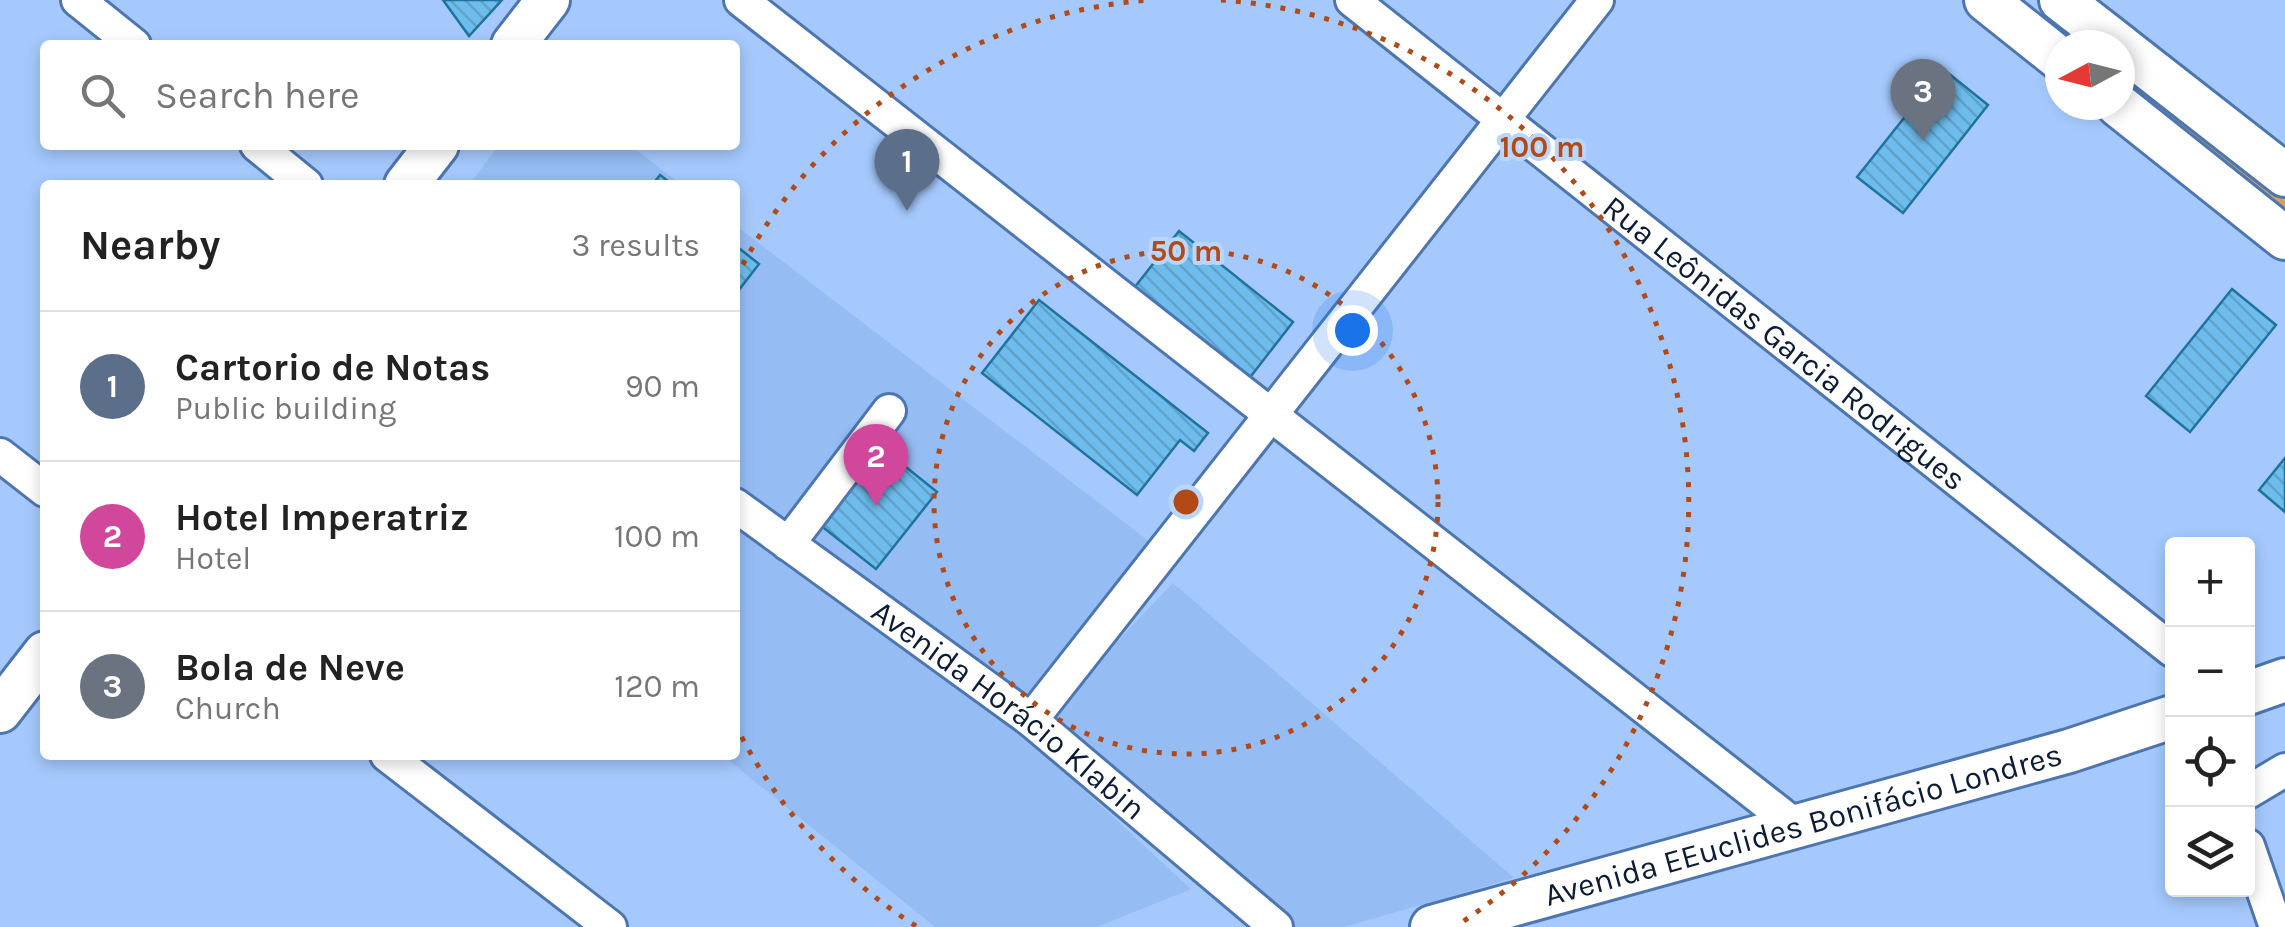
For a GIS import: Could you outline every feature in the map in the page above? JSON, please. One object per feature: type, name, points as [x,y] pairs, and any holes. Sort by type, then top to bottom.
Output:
[{"type":"main road","points":[[518,40],[548,0]]},
{"type":"main road","points":[[1986,0],[2045,47]]},
{"type":"main road","points":[[2061,0],[2099,30]]},
{"type":"main road","points":[[2135,58],[2285,175]]},
{"type":"main road","points":[[2135,119],[2285,238]]},
{"type":"main road","points":[[410,180],[433,150]]},
{"type":"main road","points":[[0,711],[40,659]]},
{"type":"main road","points":[[2255,690],[2285,680]]},
{"type":"main road","name":"Avenida EEuclides Bonifácio Londres","points":[[1432,927],[2051,756],[2165,719]]},
{"type":"street","points":[[78,0],[128,40]]},
{"type":"street","points":[[740,0],[1796,826]]},
{"type":"street","name":"Rua Leônidas Garcia Rodrigues","points":[[1352,0],[2165,644]]},
{"type":"street","points":[[1031,720],[1597,0]]},
{"type":"street","points":[[263,150],[300,180]]},
{"type":"street","points":[[788,544],[889,410]]},
{"type":"street","points":[[0,455],[40,486]]},
{"type":"street","name":"Avenida Horácio Klabin","points":[[740,509],[1031,720],[1276,927]]},
{"type":"street","points":[[393,760],[610,927]]},
{"type":"street","points":[[2255,788],[2285,770]]},
{"type":"street","points":[[2255,866],[2276,927]]},
{"type":"shaded area","points":[[2135,83],[2285,200],[2285,214],[2135,96]]},
{"type":"shaded area","points":[[495,150],[636,150],[676,180],[473,180]]},
{"type":"shaded area","points":[[740,229],[1154,545],[1029,711],[740,492]]},
{"type":"shaded area","points":[[740,524],[1024,735],[1191,889],[1097,927],[935,927],[728,760],[740,760]]},
{"type":"shaded area","points":[[1173,583],[1514,878],[1344,927],[1291,927],[1042,720]]},
{"type":"building","points":[[443,0],[502,0],[469,36]]},
{"type":"building","points":[[1943,69],[1988,105],[1903,213],[1857,177]]},
{"type":"building","points":[[1179,231],[1293,322],[1248,380],[1134,288]]},
{"type":"building","points":[[740,249],[759,264],[740,289]]},
{"type":"building","points":[[2232,289],[2276,325],[2190,432],[2146,396]]},
{"type":"building","points":[[1039,300],[1208,433],[1194,451],[1180,440],[1137,495],[982,373]]},
{"type":"building","points":[[876,443],[937,492],[876,569],[815,521]]},
{"type":"building","points":[[2285,458],[2285,512],[2259,490]]},
{"type":"place","name":"Bola de Neve","points":[[1923,141]]},
{"type":"place","name":"Cartorio de Notas","points":[[907,211]]},
{"type":"place","name":"Hotel Imperatriz","points":[[876,506]]}]
